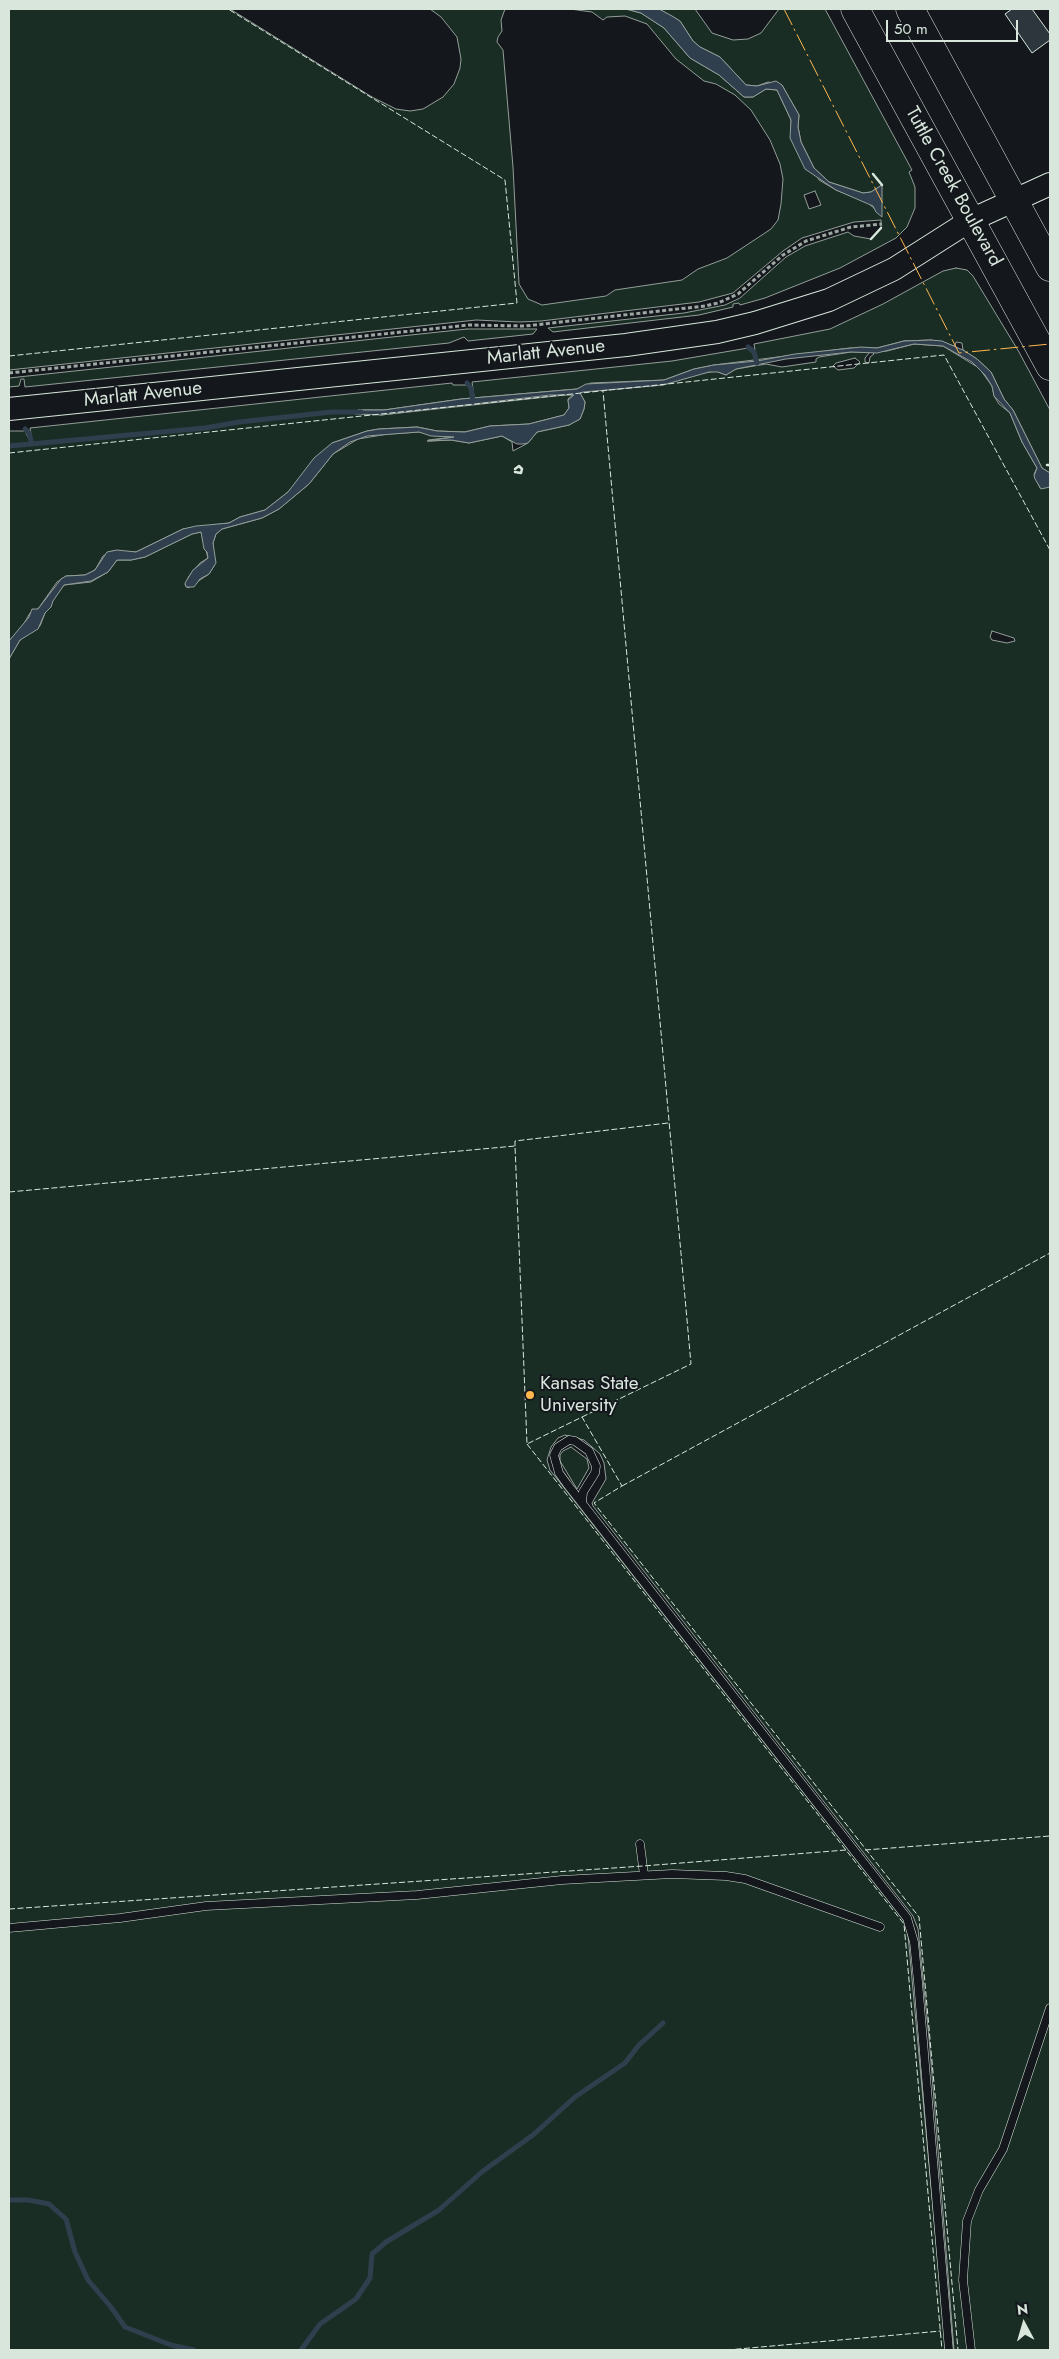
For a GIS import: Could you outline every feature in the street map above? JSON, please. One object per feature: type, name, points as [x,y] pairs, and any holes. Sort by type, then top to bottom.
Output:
[{"type":"highway","name":"Tuttle Creek Boulevard","points":[[855,9],[1050,366]]},
{"type":"highway","points":[[910,9],[1050,267]]},
{"type":"main road","name":"Marlatt Avenue","points":[[9,409],[626,345],[717,332],[755,323],[829,300],[894,269],[971,220],[1013,199],[1050,184]]},
{"type":"lane","points":[[582,1503],[583,1492],[595,1474],[596,1466],[589,1451],[575,1441],[569,1440],[558,1447],[554,1455],[559,1473],[582,1503],[907,1918],[914,1942],[919,1992],[949,2350]]},
{"type":"lane","points":[[640,1844],[644,1875]]},
{"type":"lane","points":[[9,1928],[120,1918],[206,1906],[408,1896],[644,1875],[705,1874],[745,1879],[880,1927]]},
{"type":"lane","points":[[971,2350],[963,2280],[967,2221],[978,2190],[1003,2149],[1050,2008]]},
{"type":"path","points":[[9,373],[469,325],[516,326],[542,324],[676,310],[718,303],[738,294],[783,255],[806,241],[835,230],[882,224]]},
{"type":"path","points":[[542,324],[543,333]]},
{"type":"green space","points":[[9,9],[230,9],[372,97],[396,109],[410,111],[423,109],[443,97],[454,84],[460,68],[461,59],[457,37],[441,17],[430,9],[505,9],[501,20],[502,31],[497,42],[503,50],[513,167],[519,284],[528,299],[542,305],[606,296],[615,290],[682,280],[698,269],[727,258],[771,229],[778,220],[781,204],[783,179],[780,164],[770,140],[751,110],[735,95],[716,84],[704,81],[676,59],[647,24],[625,16],[607,17],[603,20],[592,12],[570,9],[626,9],[641,13],[664,28],[690,58],[719,75],[744,97],[753,97],[766,89],[777,90],[791,120],[791,126],[819,180],[836,190],[868,203],[875,209],[882,185],[871,192],[863,193],[829,182],[814,168],[801,142],[798,127],[799,115],[782,85],[768,82],[757,86],[746,85],[720,57],[700,47],[693,41],[680,21],[659,9],[695,9],[712,33],[733,40],[748,39],[761,33],[779,9],[825,9],[912,170],[909,172],[915,187],[915,208],[907,227],[896,238],[840,268],[765,298],[740,305],[739,303],[733,304],[733,307],[699,315],[553,332],[548,328],[684,313],[725,305],[740,298],[786,257],[805,246],[848,232],[854,236],[871,239],[881,228],[881,220],[854,222],[802,238],[783,251],[733,293],[699,302],[541,321],[476,320],[9,370]],"holes":[[[815,191],[821,205],[809,209],[804,195]]]},
{"type":"green space","points":[[956,268],[967,270],[973,276],[1019,352],[1050,410],[1050,473],[1042,468],[1013,410],[1004,399],[991,372],[977,359],[963,350],[962,343],[956,342],[955,346],[931,340],[904,341],[877,348],[850,348],[714,365],[694,369],[664,380],[591,383],[577,389],[461,399],[384,410],[358,410],[381,415],[574,394],[568,399],[569,408],[564,415],[529,424],[490,426],[465,432],[437,431],[417,427],[379,429],[367,431],[332,443],[288,492],[265,510],[240,517],[229,523],[183,529],[136,552],[112,551],[103,556],[95,570],[85,575],[66,576],[57,582],[38,609],[30,613],[22,627],[9,641],[9,431],[25,431],[30,441],[32,440],[30,428],[452,383],[453,385],[469,385],[471,396],[474,396],[472,382],[672,361],[748,348],[756,358],[754,344],[830,329],[883,304],[943,271]]},
{"type":"green space","points":[[467,329],[537,329],[533,334],[468,341],[464,337],[449,343],[25,387],[24,379],[21,379],[19,386],[9,387],[9,378]]},
{"type":"green space","name":"Kansas State University","points":[[914,344],[943,346],[979,368],[992,386],[994,396],[999,404],[1010,413],[1022,442],[1037,468],[1034,474],[1040,488],[1050,487],[1050,2350],[954,2350],[929,2038],[918,1929],[913,1916],[593,1506],[592,1503],[606,1479],[604,1463],[600,1454],[584,1440],[565,1435],[558,1438],[551,1447],[547,1460],[550,1470],[905,1922],[908,1935],[946,2350],[9,2350],[9,659],[20,640],[40,626],[45,613],[51,607],[52,601],[64,585],[91,582],[108,572],[117,560],[145,557],[192,534],[201,532],[208,558],[200,563],[189,576],[185,585],[188,588],[209,574],[214,566],[213,543],[216,534],[222,529],[262,518],[279,509],[309,484],[333,454],[358,439],[388,434],[419,432],[454,437],[429,441],[451,440],[469,443],[502,436],[512,442],[513,451],[528,443],[537,432],[569,425],[580,419],[585,402],[580,393],[583,392],[663,385],[716,371],[726,375],[736,369],[766,364],[782,367],[816,362],[816,359],[819,357],[851,352],[870,352],[865,358],[865,362],[869,363],[870,357],[874,354],[872,352],[887,351]],"holes":[[[855,358],[860,362],[854,368],[838,370],[833,366],[836,363]],[[992,631],[1014,638],[1015,641],[1007,643],[992,640],[990,637]]]},
{"type":"green space","points":[[571,1447],[587,1459],[589,1468],[577,1489],[560,1461],[560,1455],[563,1451]]},
{"type":"water","points":[[626,9],[659,9],[680,21],[693,41],[700,47],[720,57],[746,85],[757,86],[776,81],[782,85],[799,115],[798,127],[801,142],[814,168],[829,182],[863,193],[871,192],[882,185],[882,217],[873,206],[836,190],[805,169],[790,138],[791,120],[777,90],[766,89],[753,97],[744,97],[719,75],[690,58],[664,28],[641,13]]},
{"type":"water","points":[[904,341],[942,341],[963,350],[977,359],[991,372],[1004,399],[1013,410],[1042,468],[1050,473],[1050,487],[1041,489],[1035,479],[1034,476],[1037,468],[1022,442],[1010,413],[994,396],[992,386],[985,375],[972,362],[943,346],[914,344],[877,353],[851,352],[786,359],[736,369],[726,375],[718,372],[709,372],[663,385],[583,392],[580,393],[585,402],[580,419],[569,425],[537,432],[528,443],[517,444],[502,436],[469,443],[451,440],[427,441],[454,437],[431,436],[419,432],[367,436],[350,442],[333,454],[309,484],[279,509],[262,518],[222,529],[216,534],[213,543],[216,563],[209,574],[200,579],[194,587],[186,587],[185,583],[193,570],[208,558],[207,552],[204,549],[201,532],[192,534],[145,557],[117,560],[108,572],[91,581],[64,585],[51,607],[45,613],[38,629],[20,640],[9,659],[9,641],[29,617],[32,609],[38,609],[61,579],[66,576],[85,575],[95,570],[107,552],[117,550],[136,552],[183,529],[229,523],[240,517],[265,510],[288,492],[314,458],[332,443],[367,431],[379,429],[417,427],[437,431],[465,432],[490,426],[529,424],[564,415],[569,408],[568,400],[574,395],[550,395],[381,415],[355,414],[358,410],[384,410],[461,399],[577,389],[586,384],[664,380],[694,369],[714,365],[861,347],[877,348]]},
{"type":"building","points":[[1012,9],[1032,9],[1050,34],[1050,40],[1032,53],[1005,14]]},
{"type":"waterway","points":[[748,347],[754,352],[757,363]]},
{"type":"waterway","points":[[467,383],[471,388],[473,402]]},
{"type":"waterway","points":[[9,446],[205,428],[239,422],[332,412],[361,412]]},
{"type":"waterway","points":[[25,429],[29,433],[32,444]]},
{"type":"waterway","points":[[301,2350],[320,2324],[356,2299],[370,2278],[372,2254],[386,2242],[439,2210],[483,2171],[533,2135],[575,2097],[625,2063],[639,2045],[663,2023]]},
{"type":"waterway","points":[[9,2200],[28,2200],[49,2204],[66,2219],[75,2252],[88,2280],[125,2327],[171,2345],[194,2350]]},
{"type":"fence","points":[[9,356],[517,303],[505,180],[228,9]]},
{"type":"fence","points":[[9,453],[944,355],[1050,550]]},
{"type":"fence","points":[[582,1417],[691,1364],[603,391]]},
{"type":"fence","points":[[515,1146],[515,1141],[668,1123]]},
{"type":"fence","points":[[9,1192],[515,1146],[527,1444],[582,1417],[622,1486],[594,1503],[919,1917],[958,2350]]},
{"type":"fence","points":[[622,1486],[1050,1253]]},
{"type":"fence","points":[[527,1444],[904,1924],[942,2350]]},
{"type":"fence","points":[[865,1850],[1050,1836]]},
{"type":"fence","points":[[9,1909],[643,1866],[846,1850]]},
{"type":"fence","points":[[727,2350],[941,2331]]},
{"type":"wall","points":[[873,174],[882,185]]},
{"type":"wall","points":[[871,239],[881,228]]},
{"type":"wall","points":[[515,469],[519,466],[522,469],[521,473],[515,472]]},
{"type":"power","points":[[784,9],[959,353],[1050,344]]},
{"type":"place","name":"Kansas State University","points":[[530,1395]]}]
